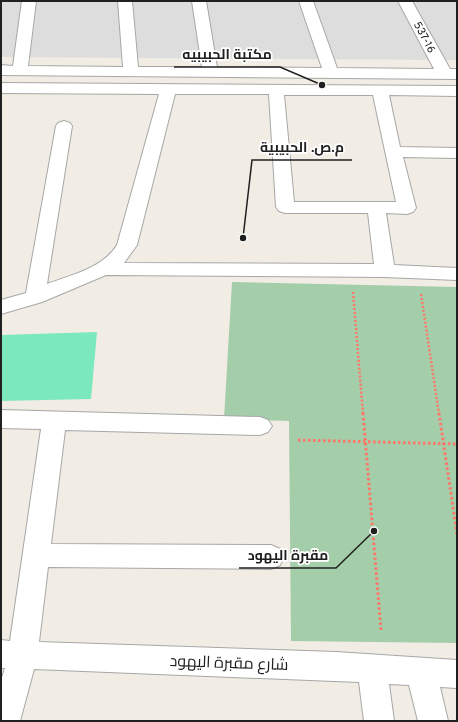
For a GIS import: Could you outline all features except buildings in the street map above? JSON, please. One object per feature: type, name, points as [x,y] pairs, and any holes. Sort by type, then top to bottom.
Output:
[{"type":"street","points":[[20,70],[29,1]]},
{"type":"street","points":[[126,1],[131,71]]},
{"type":"street","points":[[199,1],[210,72]]},
{"type":"street","points":[[306,1],[331,73]]},
{"type":"street","name":"537-16","points":[[405,1],[451,73]]},
{"type":"street","points":[[1,70],[451,73]]},
{"type":"street","points":[[1,88],[457,90]]},
{"type":"street","points":[[1,307],[36,297],[104,269],[120,256],[127,245],[168,89]]},
{"type":"street","points":[[276,90],[284,207],[407,208],[380,90]]},
{"type":"street","points":[[36,297],[64,126]]},
{"type":"street","points":[[393,152],[457,153]]},
{"type":"street","points":[[376,207],[385,271]]},
{"type":"street","points":[[104,269],[385,271],[457,274]]},
{"type":"street","points":[[1,419],[260,426]]},
{"type":"street","points":[[5,721],[12,654],[36,556],[54,421]]},
{"type":"street","points":[[36,556],[271,557]]},
{"type":"street","name":"شارع مقبرة اليهود","points":[[12,654],[372,668],[457,674]]},
{"type":"street","points":[[372,668],[379,721]]},
{"type":"street","points":[[421,672],[433,721]]},
{"type":"path","points":[[353,292],[381,630]]},
{"type":"path","points":[[421,294],[457,534]]},
{"type":"path","points":[[298,440],[457,444]]},
{"type":"shaded area","points":[[1,1],[457,1],[457,60],[1,57]]},
{"type":"green space","points":[[232,282],[457,287],[457,643],[291,641],[289,421],[224,419]]},
{"type":"green space","points":[[97,332],[91,399],[1,401],[1,335]]},
{"type":"place","name":"مكتبة الحبيبيه","points":[[322,85]]},
{"type":"place","name":"م.ص. الحبيبية","points":[[243,238]]},
{"type":"place","name":"مقبرة اليهود","points":[[374,531]]}]
